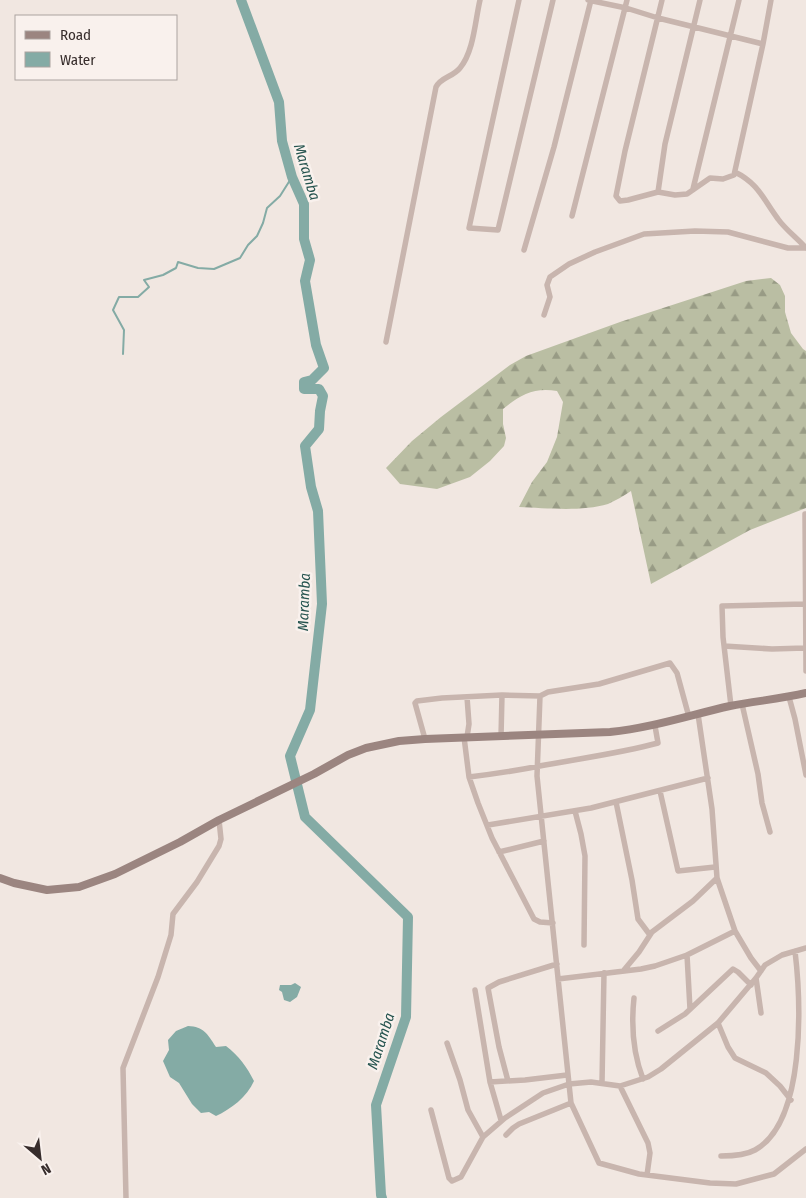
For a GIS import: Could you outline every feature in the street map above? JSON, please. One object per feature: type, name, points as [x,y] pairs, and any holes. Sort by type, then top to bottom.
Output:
[{"type":"street","points":[[386,342],[436,87],[443,79],[455,74],[465,60],[480,0]]},
{"type":"street","points":[[520,0],[469,228],[498,230],[553,0]]},
{"type":"street","points":[[524,250],[554,147],[590,0],[764,44]]},
{"type":"street","points":[[572,216],[627,0]]},
{"type":"street","points":[[662,0],[625,151],[616,196],[620,200],[628,200],[658,192],[686,194],[710,178],[724,180],[731,177],[735,172],[742,134],[764,44],[771,0]]},
{"type":"street","points":[[658,192],[666,144],[700,0]]},
{"type":"street","points":[[694,189],[739,0]]},
{"type":"street","points":[[735,172],[754,184],[779,220],[806,248]]},
{"type":"street","points":[[544,315],[550,297],[547,285],[550,277],[569,264],[595,252],[644,234],[695,231],[728,232],[788,248],[806,248]]},
{"type":"street","points":[[805,514],[806,672]]},
{"type":"street","points":[[732,706],[724,646],[722,606],[805,604]]},
{"type":"street","points":[[724,646],[772,649],[805,648]]},
{"type":"street","points":[[425,739],[415,703],[428,699],[502,695],[540,696],[548,692],[607,682],[670,662],[677,672],[689,717]]},
{"type":"street","points":[[0,878],[48,890],[80,887],[115,874],[348,755],[366,748],[399,741],[425,739],[610,732],[655,726],[732,706],[806,693]]},
{"type":"street","points":[[501,737],[502,695]]},
{"type":"street","points":[[540,696],[537,767],[567,1075],[571,1102],[599,1163],[647,1175],[716,1184],[743,1183],[774,1174],[806,1149]]},
{"type":"street","points":[[467,697],[469,719],[465,737],[469,776],[492,838],[534,919],[540,922],[553,923]]},
{"type":"street","points":[[789,697],[806,775]]},
{"type":"street","points":[[742,704],[762,803],[770,832]]},
{"type":"street","points":[[698,714],[708,778],[717,878],[735,930],[761,971]]},
{"type":"street","points":[[469,776],[510,772],[603,756],[658,743],[655,726]]},
{"type":"street","points":[[488,825],[575,811],[708,778]]},
{"type":"street","points":[[660,791],[678,871],[716,867]]},
{"type":"street","points":[[616,802],[638,919],[650,935]]},
{"type":"street","points":[[575,811],[585,856],[584,946]]},
{"type":"street","points":[[126,1198],[123,1068],[158,977],[171,935],[174,914],[197,882],[221,839],[219,820]]},
{"type":"street","points":[[500,852],[544,840]]},
{"type":"street","points":[[624,970],[650,935],[664,922],[693,901],[717,878]]},
{"type":"street","points":[[558,979],[647,968],[687,955],[735,930]]},
{"type":"street","points":[[430,1110],[449,1178],[452,1181],[461,1176],[483,1137],[501,1120],[543,1093],[569,1084],[585,1082],[620,1086],[643,1079],[661,1069],[718,1023],[774,958],[806,948]]},
{"type":"street","points":[[721,1156],[749,1153],[765,1144],[781,1122],[791,1100],[800,1023],[795,951]]},
{"type":"street","points":[[687,955],[690,1010]]},
{"type":"street","points":[[508,1081],[499,1047],[488,988],[499,982],[557,964]]},
{"type":"street","points":[[658,1031],[690,1010],[733,970],[738,972],[751,985]]},
{"type":"street","points":[[602,1083],[604,974]]},
{"type":"street","points":[[756,978],[761,1013]]},
{"type":"street","points":[[474,990],[490,1082],[501,1120]]},
{"type":"street","points":[[634,998],[634,1047],[643,1079]]},
{"type":"street","points":[[718,1023],[732,1055],[740,1061],[766,1072],[791,1100]]},
{"type":"street","points":[[447,1043],[468,1110],[483,1137]]},
{"type":"street","points":[[490,1082],[567,1075]]},
{"type":"street","points":[[620,1086],[648,1144],[650,1153],[647,1175]]},
{"type":"street","points":[[506,1135],[520,1124],[571,1102]]},
{"type":"green space","points":[[771,278],[780,285],[785,296],[785,312],[791,333],[806,351],[806,508],[750,530],[651,584],[631,491],[608,504],[587,508],[519,507],[532,482],[547,462],[557,437],[563,402],[557,391],[549,390],[528,393],[503,409],[503,424],[506,438],[504,446],[490,461],[470,477],[437,489],[400,484],[386,468],[412,441],[441,417],[510,365],[526,356],[620,322],[746,281]]},
{"type":"water","points":[[295,983],[301,987],[297,997],[290,1002],[284,1000],[282,992],[279,990],[280,985]]},
{"type":"water","points":[[188,1026],[202,1029],[216,1047],[226,1046],[231,1050],[242,1062],[254,1081],[238,1102],[216,1116],[209,1112],[201,1113],[192,1104],[179,1083],[170,1077],[163,1061],[169,1050],[168,1040],[176,1031]]},
{"type":"waterway","name":"Maramba","points":[[241,0],[279,102],[282,141],[292,177],[304,204],[304,239],[310,260],[305,281],[316,345],[324,368],[312,380],[304,382],[304,389],[319,389],[323,396],[319,429],[305,446],[311,487],[318,511],[322,604],[310,710],[290,756],[305,817],[408,917],[406,1017],[376,1105],[382,1198]]},
{"type":"waterway","points":[[123,354],[124,330],[113,310],[119,297],[138,297],[149,287],[144,280],[163,275],[176,268],[178,262],[198,268],[214,269],[240,258],[248,245],[257,236],[267,208],[280,196],[292,177]]}]
